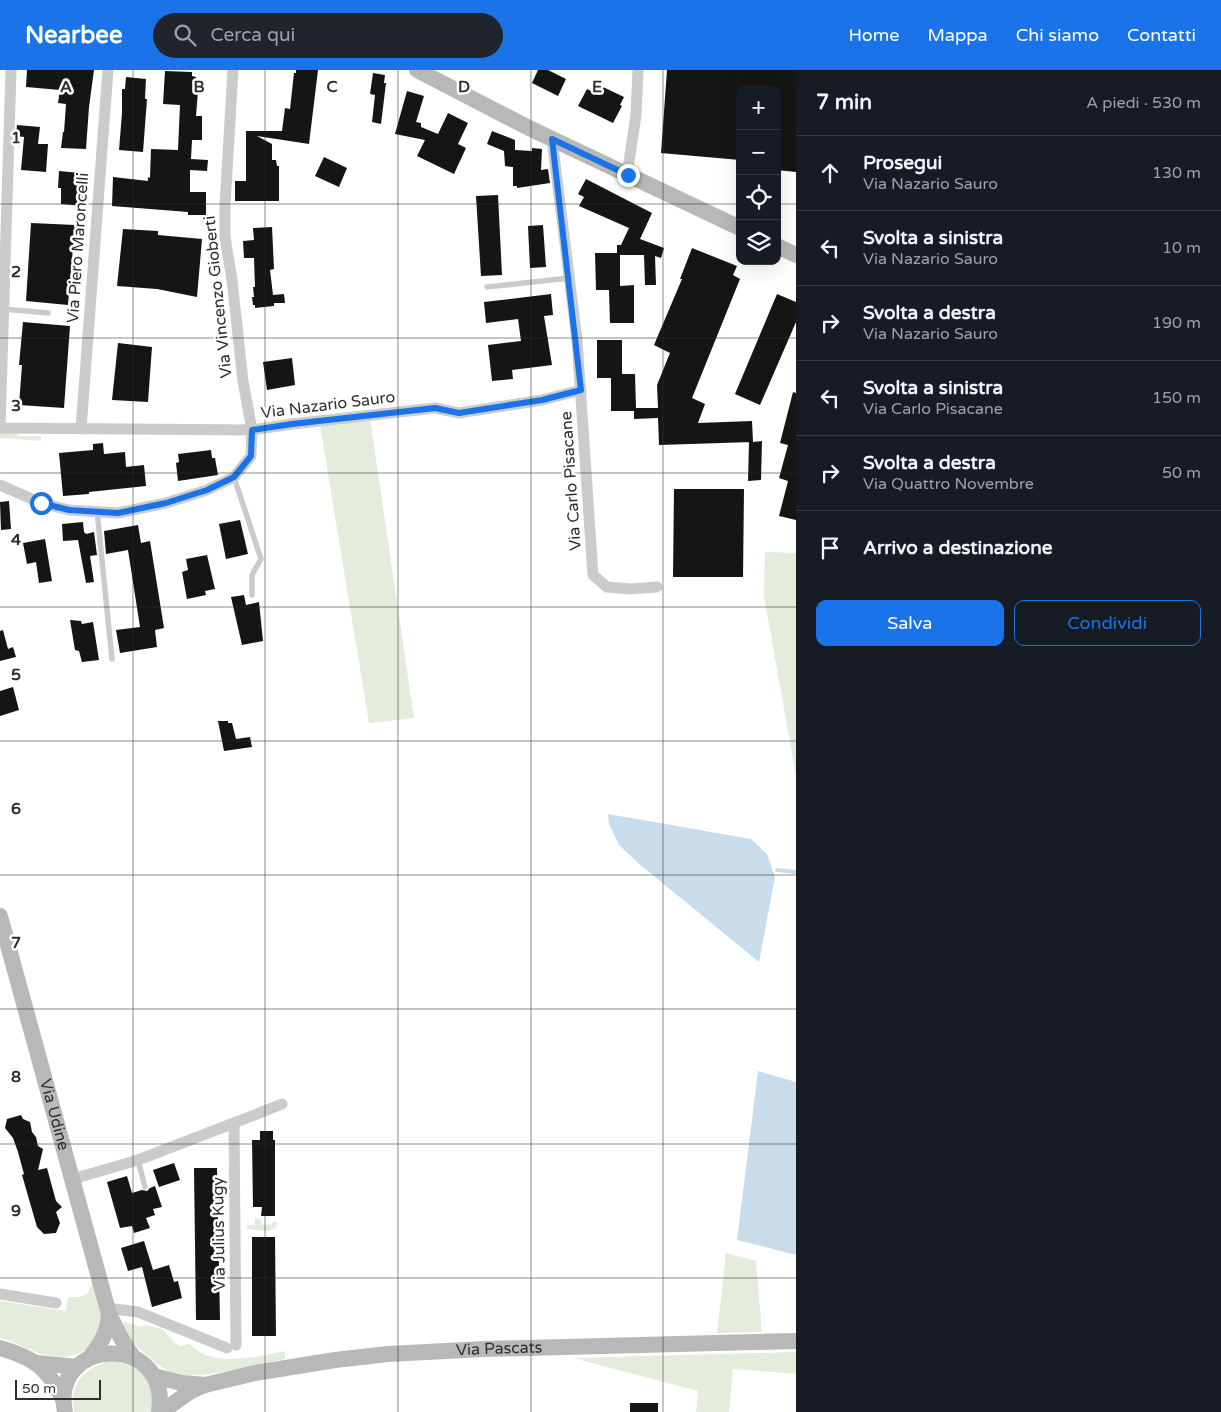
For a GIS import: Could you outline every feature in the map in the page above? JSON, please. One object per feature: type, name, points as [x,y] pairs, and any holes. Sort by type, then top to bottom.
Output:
[{"type":"main road","points":[[420,71],[552,139],[736,226]]},
{"type":"main road","points":[[781,248],[796,255]]},
{"type":"main road","name":"Via Udine","points":[[0,916],[109,1311],[121,1338],[133,1356],[145,1365],[154,1376]]},
{"type":"main road","name":"Via Udine","points":[[92,1356],[106,1334],[109,1311]]},
{"type":"main road","name":"Via Pascats","points":[[160,1412],[191,1391],[205,1385],[297,1365],[388,1354],[505,1348],[796,1341]]},
{"type":"main road","points":[[0,1348],[36,1363],[48,1373],[64,1405]]},
{"type":"main road","points":[[64,1405],[65,1387],[77,1366],[92,1356],[105,1352],[119,1352],[133,1356]]},
{"type":"main road","points":[[36,1363],[77,1366]]},
{"type":"main road","points":[[154,1376],[159,1388],[160,1412]]},
{"type":"main road","name":"Via Pascats","points":[[154,1376],[181,1383],[205,1385]]},
{"type":"street","points":[[11,70],[4,128],[4,309],[0,428],[252,430]]},
{"type":"street","name":"Via Piero Maroncelli","points":[[81,429],[108,70]]},
{"type":"street","name":"Via Vincenzo Gioberti","points":[[233,70],[225,205],[225,237],[232,280],[243,381],[252,430]]},
{"type":"street","points":[[628,175],[636,115],[638,70]]},
{"type":"street","name":"Via Carlo Pisacane","points":[[552,139],[581,390],[593,575],[607,587],[630,589],[657,587]]},
{"type":"street","name":"Via Nazario Sauro","points":[[0,485],[41,503],[69,510],[118,513],[166,503],[207,490],[234,477],[251,456],[252,430],[435,408],[459,413],[542,400],[581,390]]},
{"type":"street","points":[[73,1179],[138,1160],[282,1104]]},
{"type":"street","name":"Via Julius Kugy","points":[[109,1311],[138,1312],[231,1346],[234,1123]]},
{"type":"street","points":[[0,1294],[56,1303]]},
{"type":"lane","points":[[487,287],[569,278]]},
{"type":"lane","points":[[4,309],[48,313]]},
{"type":"lane","points":[[234,477],[261,559],[252,575],[252,595]]},
{"type":"lane","points":[[97,511],[112,659]]},
{"type":"lane","points":[[138,1160],[145,1187]]},
{"type":"green space","points":[[369,412],[414,718],[369,723],[319,419]]},
{"type":"green space","points":[[0,433],[18,433],[19,436],[41,436],[41,441],[0,438]]},
{"type":"green space","points":[[765,552],[796,553],[796,776],[764,596]]},
{"type":"green space","points":[[255,1218],[261,1220],[262,1225],[271,1225],[274,1221],[277,1223],[276,1228],[267,1231],[247,1229],[247,1225],[255,1225]]},
{"type":"green space","points":[[726,1253],[756,1261],[762,1332],[717,1333]]},
{"type":"green space","points":[[93,1278],[101,1310],[102,1327],[99,1336],[88,1348],[73,1355],[56,1357],[35,1352],[0,1338],[0,1301],[66,1311],[68,1297],[78,1297],[87,1294]]},
{"type":"green space","points":[[123,1321],[139,1327],[147,1325],[162,1329],[180,1346],[189,1344],[203,1354],[217,1358],[247,1358],[285,1351],[285,1359],[212,1374],[185,1376],[175,1374],[166,1370],[136,1346],[127,1334]]},
{"type":"green space","points":[[796,1352],[796,1374],[733,1369],[729,1412],[696,1412],[698,1391],[573,1358]]},
{"type":"green space","points":[[111,1361],[131,1366],[143,1373],[153,1392],[152,1412],[74,1412],[74,1393],[80,1378],[93,1368]]},
{"type":"water","points":[[608,814],[751,839],[767,854],[775,877],[759,962],[638,863],[619,845],[609,824]]},
{"type":"water","points":[[758,1071],[796,1082],[796,1255],[737,1240]]},
{"type":"building","points":[[27,70],[94,70],[86,149],[61,148],[66,104],[58,103],[60,90],[26,87]]},
{"type":"building","points":[[296,70],[318,70],[309,144],[257,136],[272,144],[272,160],[276,160],[277,166],[279,166],[279,201],[235,201],[235,181],[246,181],[246,131],[282,131],[285,108],[290,109],[294,73],[296,73]]},
{"type":"building","points":[[538,70],[548,70],[566,79],[558,96],[532,83]]},
{"type":"building","points":[[667,70],[796,70],[796,172],[781,170],[781,85],[736,85],[736,160],[661,153]]},
{"type":"building","points":[[165,71],[192,72],[192,76],[196,77],[195,87],[198,87],[198,91],[196,116],[202,116],[202,140],[192,140],[191,159],[208,160],[207,171],[190,170],[190,192],[206,192],[206,215],[188,215],[188,212],[112,206],[113,177],[148,181],[148,177],[150,178],[151,149],[178,150],[180,105],[163,104]]},
{"type":"building","points":[[373,73],[385,75],[384,83],[386,83],[381,124],[372,122],[375,95],[370,94]]},
{"type":"building","points":[[126,77],[146,79],[145,99],[147,99],[143,152],[119,150],[122,89],[125,89]]},
{"type":"building","points":[[603,87],[624,97],[620,105],[622,106],[613,123],[578,106],[587,89],[600,95]]},
{"type":"building","points":[[407,91],[424,96],[416,122],[421,123],[421,127],[438,134],[448,113],[468,123],[458,144],[466,148],[454,174],[417,156],[425,140],[395,134]]},
{"type":"building","points":[[17,125],[40,127],[38,144],[48,144],[46,172],[21,170],[24,137],[16,136]]},
{"type":"building","points":[[492,131],[515,140],[515,150],[532,151],[532,148],[542,149],[541,170],[548,169],[550,183],[517,188],[517,186],[513,186],[513,167],[505,166],[504,151],[487,144]]},
{"type":"building","points":[[324,157],[347,168],[339,187],[315,176]]},
{"type":"building","points":[[59,171],[81,173],[82,189],[84,189],[83,206],[61,204],[61,188],[58,188]]},
{"type":"building","points":[[586,179],[652,213],[640,239],[664,248],[661,258],[655,256],[656,285],[645,285],[644,255],[620,255],[620,286],[634,285],[634,323],[610,323],[609,290],[596,290],[595,253],[617,253],[617,245],[621,245],[629,228],[579,206],[584,197],[578,194]]},
{"type":"building","points":[[498,195],[502,275],[481,276],[476,196]]},
{"type":"building","points":[[31,223],[75,225],[68,305],[26,301]]},
{"type":"building","points":[[543,225],[546,267],[530,268],[528,226]]},
{"type":"building","points":[[272,227],[274,269],[270,270],[273,295],[284,294],[285,303],[274,303],[274,306],[255,308],[252,297],[254,297],[253,287],[255,287],[254,258],[244,258],[243,241],[254,240],[253,228]]},
{"type":"building","points":[[123,229],[158,231],[158,235],[202,239],[197,297],[157,289],[117,286]]},
{"type":"building","points":[[692,248],[737,266],[733,275],[740,279],[692,398],[705,404],[698,423],[752,421],[753,442],[762,441],[761,480],[748,481],[749,442],[659,445],[658,418],[634,419],[634,411],[611,411],[611,378],[597,378],[597,340],[622,340],[622,374],[635,374],[636,408],[658,408],[657,385],[670,353],[654,345],[682,279],[680,279]]},
{"type":"building","points":[[551,294],[553,315],[544,316],[552,365],[512,370],[513,379],[492,381],[488,345],[521,341],[518,319],[486,323],[484,302]]},
{"type":"building","points":[[777,294],[796,302],[796,322],[760,405],[735,394]]},
{"type":"building","points":[[23,322],[70,326],[64,408],[19,405],[22,365],[19,365]]},
{"type":"building","points":[[118,343],[152,347],[148,402],[112,400]]},
{"type":"building","points":[[292,358],[295,385],[267,390],[263,362]]},
{"type":"building","points":[[793,392],[796,393],[796,520],[779,516],[788,481],[779,478],[788,445],[780,443]]},
{"type":"building","points":[[103,443],[104,454],[125,452],[126,467],[144,465],[146,486],[63,496],[59,453],[93,450],[93,444]]},
{"type":"building","points":[[211,450],[212,458],[215,458],[218,475],[178,481],[176,463],[179,462],[178,454]]},
{"type":"building","points":[[674,489],[744,489],[743,577],[673,577]]},
{"type":"building","points":[[9,501],[11,529],[1,530],[0,502]]},
{"type":"building","points":[[240,520],[248,554],[226,559],[219,524]]},
{"type":"building","points":[[83,522],[86,534],[94,532],[97,555],[90,556],[94,582],[86,583],[78,540],[63,541],[62,524]]},
{"type":"building","points":[[138,525],[141,543],[150,541],[164,628],[155,630],[157,647],[120,653],[116,630],[140,627],[128,550],[106,554],[104,531]]},
{"type":"building","points":[[45,539],[52,581],[39,583],[36,562],[27,564],[23,543]]},
{"type":"building","points":[[207,555],[215,589],[205,591],[206,595],[187,599],[182,572],[188,570],[186,559]]},
{"type":"building","points":[[244,595],[246,605],[259,602],[263,641],[242,645],[231,597]]},
{"type":"building","points":[[70,620],[81,621],[82,624],[93,622],[99,660],[82,662],[79,651],[75,650]]},
{"type":"building","points":[[3,630],[8,649],[13,647],[16,657],[0,661],[0,631]]},
{"type":"building","points":[[13,687],[19,710],[0,716],[0,691]]},
{"type":"building","points":[[218,721],[232,723],[236,739],[250,737],[252,747],[224,751]]},
{"type":"building","points":[[21,1115],[23,1119],[30,1122],[38,1146],[43,1149],[38,1170],[47,1168],[56,1201],[62,1207],[56,1212],[60,1223],[56,1233],[44,1234],[37,1227],[22,1175],[24,1174],[18,1152],[13,1138],[5,1128],[7,1119]]},
{"type":"building","points":[[260,1131],[273,1131],[273,1140],[275,1140],[275,1216],[261,1216],[262,1207],[253,1207],[252,1140],[260,1140]]},
{"type":"building","points":[[174,1163],[180,1180],[159,1187],[153,1170]]},
{"type":"building","points":[[194,1168],[217,1168],[220,1320],[196,1320]]},
{"type":"building","points":[[127,1176],[132,1193],[142,1190],[147,1191],[155,1186],[162,1207],[153,1209],[155,1215],[146,1218],[150,1228],[134,1233],[132,1226],[120,1228],[107,1182]]},
{"type":"building","points":[[252,1237],[275,1237],[276,1336],[252,1336]]},
{"type":"building","points":[[144,1241],[153,1270],[169,1265],[174,1282],[178,1281],[182,1298],[152,1307],[142,1267],[128,1271],[121,1248]]},
{"type":"building","points":[[630,1403],[658,1403],[658,1412],[630,1412]]},
{"type":"waterway","points":[[777,870],[796,872]]},
{"type":"route","points":[[41,503],[69,510],[118,513],[166,503],[207,490],[234,477],[251,456],[252,430],[435,408],[459,413],[542,400],[581,390],[577,340],[552,139],[628,175]]}]
